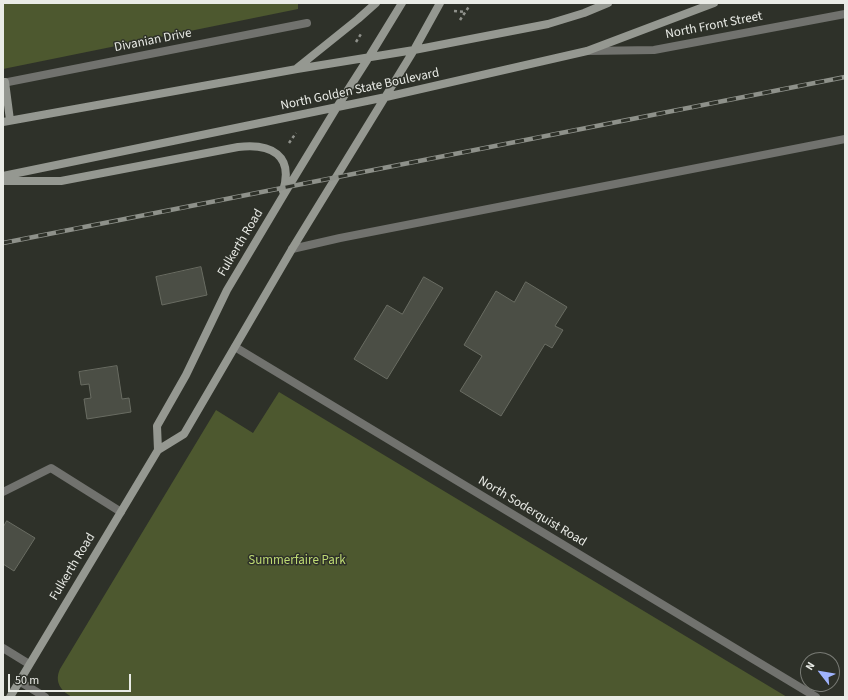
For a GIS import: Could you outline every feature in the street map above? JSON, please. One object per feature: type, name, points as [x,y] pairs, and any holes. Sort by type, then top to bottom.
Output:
[{"type":"main road","points":[[297,69],[376,3]]},
{"type":"main road","name":"Fulkerth Road","points":[[158,450],[157,426],[186,375],[227,290],[337,107],[402,3]]},
{"type":"main road","name":"Fulkerth Road","points":[[10,697],[158,450],[184,434],[292,249],[386,98],[440,3]]},
{"type":"main road","points":[[4,82],[7,121],[297,69],[414,50],[548,24],[584,13],[608,3]]},
{"type":"main road","name":"North Golden State Boulevard","points":[[3,176],[386,98],[587,51],[714,3]]},
{"type":"main road","points":[[3,181],[61,181],[238,147],[251,146],[271,150],[281,158],[285,170],[285,182],[278,205]]},
{"type":"street","name":"North Front Street","points":[[587,51],[654,50],[845,14]]},
{"type":"street","name":"Divanian Drive","points":[[4,82],[307,23]]},
{"type":"street","points":[[292,249],[340,238],[845,139]]},
{"type":"street","name":"North Soderquist Road","points":[[235,347],[816,697]]},
{"type":"street","points":[[3,492],[51,468],[121,512]]},
{"type":"street","points":[[3,648],[29,664]]},
{"type":"street","points":[[19,681],[45,697]]},
{"type":"path","points":[[460,20],[470,5]]},
{"type":"path","points":[[454,11],[465,12]]},
{"type":"path","points":[[289,143],[296,133]]},
{"type":"green space","points":[[3,3],[298,3],[298,9],[3,69]]},
{"type":"green space","name":"Summerfaire Park","points":[[279,392],[787,697],[72,697],[68,695],[58,682],[58,674],[60,669],[216,410],[253,433]]},
{"type":"building","points":[[201,267],[207,295],[162,305],[156,277]]},
{"type":"building","points":[[424,277],[443,288],[387,379],[354,359],[387,305],[402,314]]},
{"type":"building","points":[[526,282],[567,307],[555,326],[563,330],[552,348],[545,344],[501,416],[460,391],[482,356],[464,345],[496,291],[514,302]]},
{"type":"building","points":[[117,366],[122,399],[129,398],[131,412],[87,419],[84,399],[91,398],[89,384],[81,385],[79,372]]},
{"type":"building","points":[[7,521],[35,538],[14,571],[3,564],[3,528]]},
{"type":"railway","points":[[3,243],[845,77]]}]
